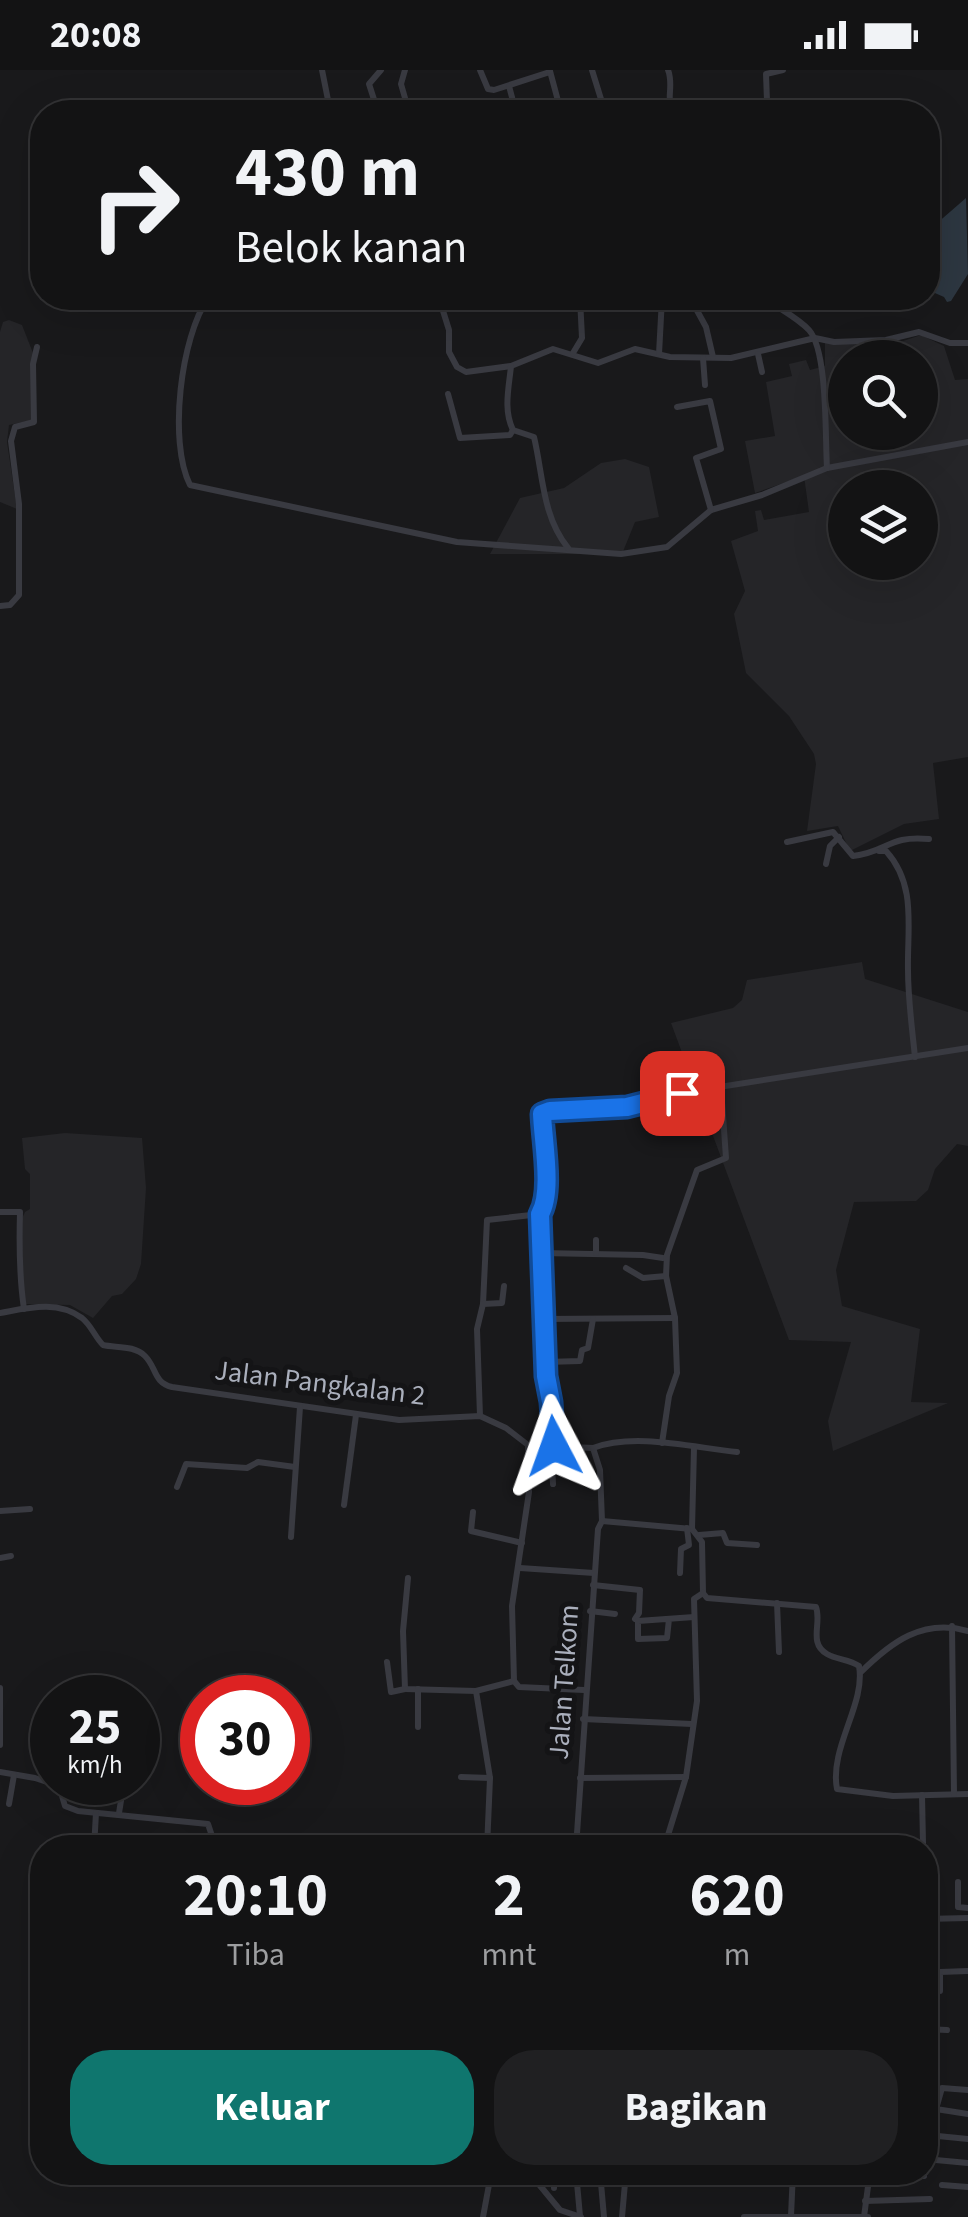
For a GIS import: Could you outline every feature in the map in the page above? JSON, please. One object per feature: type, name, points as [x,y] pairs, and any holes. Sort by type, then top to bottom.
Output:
[{"type":"street","points":[[322,70],[328,100]]},
{"type":"street","points":[[374,100],[369,84],[381,70]]},
{"type":"street","points":[[405,70],[402,84],[406,100]]},
{"type":"street","points":[[480,70],[488,88],[509,86],[549,71],[557,100]]},
{"type":"street","points":[[668,70],[672,86],[669,100]]},
{"type":"street","points":[[767,100],[766,74],[783,70]]},
{"type":"street","points":[[595,71],[602,100]]},
{"type":"street","points":[[509,86],[514,100]]},
{"type":"street","points":[[200,310],[186,359],[179,427],[190,485],[457,542],[621,554],[660,550],[674,543],[711,510],[827,468],[968,442]]},
{"type":"street","points":[[443,310],[450,352],[457,367],[466,372],[510,366],[553,349],[598,363],[636,349],[731,358],[815,338],[842,342],[886,340],[919,332],[950,343],[968,343]]},
{"type":"street","points":[[573,353],[582,338],[581,310]]},
{"type":"street","points":[[659,354],[661,310]]},
{"type":"street","points":[[697,310],[706,327],[713,357]]},
{"type":"street","points":[[782,310],[815,338],[823,378],[827,468]]},
{"type":"street","points":[[0,606],[10,605],[19,595],[19,504],[11,442],[14,427],[34,422],[33,364],[37,347]]},
{"type":"street","points":[[758,354],[762,372]]},
{"type":"street","points":[[703,358],[705,386]]},
{"type":"street","points":[[510,366],[507,416],[513,430],[534,437],[542,489],[568,549]]},
{"type":"street","points":[[448,394],[460,438],[510,435],[513,430]]},
{"type":"street","points":[[676,407],[710,401],[721,449],[696,458],[711,510]]},
{"type":"street","points":[[790,841],[833,832],[852,856],[886,851],[892,857],[906,890],[915,1056]]},
{"type":"street","points":[[826,864],[830,846],[838,837]]},
{"type":"street","points":[[879,851],[889,841],[904,837],[930,839]]},
{"type":"street","points":[[553,1484],[541,1253],[540,1214],[546,1190],[542,1114],[627,1107],[668,1095],[968,1048]]},
{"type":"street","points":[[662,1443],[668,1396],[677,1374],[667,1255],[697,1170],[726,1158],[721,1087]]},
{"type":"street","points":[[0,1212],[20,1212],[21,1244],[16,1256],[24,1309],[0,1313]]},
{"type":"street","points":[[540,1214],[487,1220],[483,1304],[476,1329],[480,1416],[506,1428],[528,1445],[593,1448],[605,1443],[662,1443],[738,1452]]},
{"type":"street","points":[[596,1240],[596,1254]]},
{"type":"street","points":[[541,1253],[663,1258]]},
{"type":"street","points":[[626,1268],[644,1278],[666,1276]]},
{"type":"street","points":[[483,1304],[502,1303],[504,1286]]},
{"type":"street","name":"Jalan Pangkalan 2","points":[[24,1309],[55,1306],[81,1318],[100,1344],[125,1347],[146,1356],[164,1385],[356,1415],[410,1420],[480,1416]]},
{"type":"street","points":[[544,1318],[675,1318]]},
{"type":"street","points":[[546,1362],[580,1361],[581,1350],[588,1348],[593,1319]]},
{"type":"street","points":[[290,1537],[300,1407]]},
{"type":"street","points":[[344,1505],[356,1415]]},
{"type":"street","points":[[528,1445],[529,1492],[512,1606],[514,1682],[519,1688],[584,1690]]},
{"type":"street","points":[[593,1448],[600,1470],[602,1520],[723,1533],[727,1544],[757,1544]]},
{"type":"street","points":[[680,1573],[681,1549],[689,1545],[693,1531],[694,1448]]},
{"type":"street","points":[[177,1487],[186,1464],[247,1468],[258,1462],[295,1467]]},
{"type":"street","points":[[0,1511],[30,1510]]},
{"type":"street","points":[[473,1512],[471,1531],[522,1543]]},
{"type":"street","name":"Jalan Telkom","points":[[577,1835],[590,1611],[602,1520]]},
{"type":"street","points":[[693,1531],[702,1542],[703,1592],[710,1599],[816,1607],[819,1646],[826,1654],[854,1662],[860,1674]]},
{"type":"street","points":[[0,1558],[11,1556]]},
{"type":"street","points":[[520,1568],[594,1573]]},
{"type":"street","points":[[406,1689],[403,1630],[408,1578]]},
{"type":"street","points":[[593,1586],[640,1590],[638,1618],[632,1622],[634,1647]]},
{"type":"street","points":[[668,1835],[686,1777],[699,1671],[694,1598],[703,1592]]},
{"type":"street","points":[[777,1602],[779,1652]]},
{"type":"street","points":[[590,1611],[615,1614]]},
{"type":"street","points":[[669,1619],[667,1638],[638,1639],[638,1622],[669,1619],[694,1617]]},
{"type":"street","points":[[968,1630],[937,1626],[905,1638],[876,1657],[860,1674],[840,1748],[836,1787],[851,1793],[968,1794]]},
{"type":"street","points":[[952,1626],[954,1794]]},
{"type":"street","points":[[386,1662],[391,1692],[418,1688],[448,1693],[476,1691],[514,1682]]},
{"type":"street","points":[[0,1688],[0,1745]]},
{"type":"street","points":[[418,1688],[418,1727]]},
{"type":"street","points":[[476,1691],[490,1778],[488,1835]]},
{"type":"street","points":[[583,1719],[692,1724]]},
{"type":"street","points":[[0,1772],[60,1786],[65,1806],[208,1824],[212,1835]]},
{"type":"street","points":[[9,1804],[14,1775]]},
{"type":"street","points":[[460,1777],[490,1778]]},
{"type":"street","points":[[580,1778],[686,1777]]},
{"type":"street","points":[[922,1796],[923,1835]]},
{"type":"street","points":[[119,1813],[120,1805]]},
{"type":"street","points":[[95,1835],[96,1812]]},
{"type":"street","points":[[938,1919],[968,1918],[968,1906],[958,1907],[958,1882]]},
{"type":"street","points":[[940,1991],[940,1972],[968,1971]]},
{"type":"street","points":[[938,2030],[947,2030]]},
{"type":"street","points":[[938,2101],[942,2088],[968,2090]]},
{"type":"street","points":[[938,2108],[968,2114]]},
{"type":"street","points":[[938,2138],[968,2139]]},
{"type":"street","points":[[938,2160],[968,2162]]},
{"type":"street","points":[[483,2217],[489,2185]]},
{"type":"street","points":[[539,2185],[560,2210],[581,2217],[577,2185]]},
{"type":"street","points":[[601,2185],[604,2217]]},
{"type":"street","points":[[622,2217],[625,2185]]},
{"type":"street","points":[[791,2216],[792,2185]]},
{"type":"street","points":[[744,2217],[865,2217],[868,2185]]},
{"type":"street","points":[[942,2185],[968,2187]]},
{"type":"street","points":[[866,2201],[930,2200]]},
{"type":"shaded area","points":[[966,198],[968,274],[947,302],[940,295],[940,221]]},
{"type":"shaded area","points":[[3,322],[22,325],[33,353],[32,420],[9,425],[7,442],[17,509],[0,502],[0,332]]},
{"type":"shaded area","points":[[921,335],[931,340],[906,340]]},
{"type":"shaded area","points":[[828,341],[828,450],[938,450],[938,343],[944,346],[955,380],[968,379],[968,757],[933,763],[939,819],[904,824],[850,851],[838,826],[807,831],[814,754],[789,716],[746,673],[734,614],[745,591],[731,541],[758,531],[755,511],[761,510],[764,520],[809,512],[804,476],[755,493],[745,441],[775,436],[766,382],[792,376],[789,364],[806,360],[810,370],[825,366]]},
{"type":"shaded area","points":[[625,459],[649,467],[659,517],[635,522],[622,554],[490,554],[520,498],[564,488],[601,463]]},
{"type":"shaded area","points":[[862,962],[865,979],[968,1012],[968,1146],[957,1144],[935,1169],[928,1190],[916,1201],[854,1202],[836,1270],[842,1306],[920,1329],[911,1402],[948,1403],[833,1451],[828,1421],[851,1342],[789,1340],[671,1023],[733,1008],[742,1000],[747,980]]},
{"type":"shaded area","points":[[65,1133],[142,1138],[146,1188],[141,1264],[136,1279],[122,1294],[112,1296],[93,1318],[70,1305],[24,1304],[21,1221],[30,1209],[30,1174],[25,1169],[22,1138]]},
{"type":"route","points":[[554,1446],[546,1376],[540,1214],[546,1190],[542,1114],[627,1107],[682,1093]]}]
